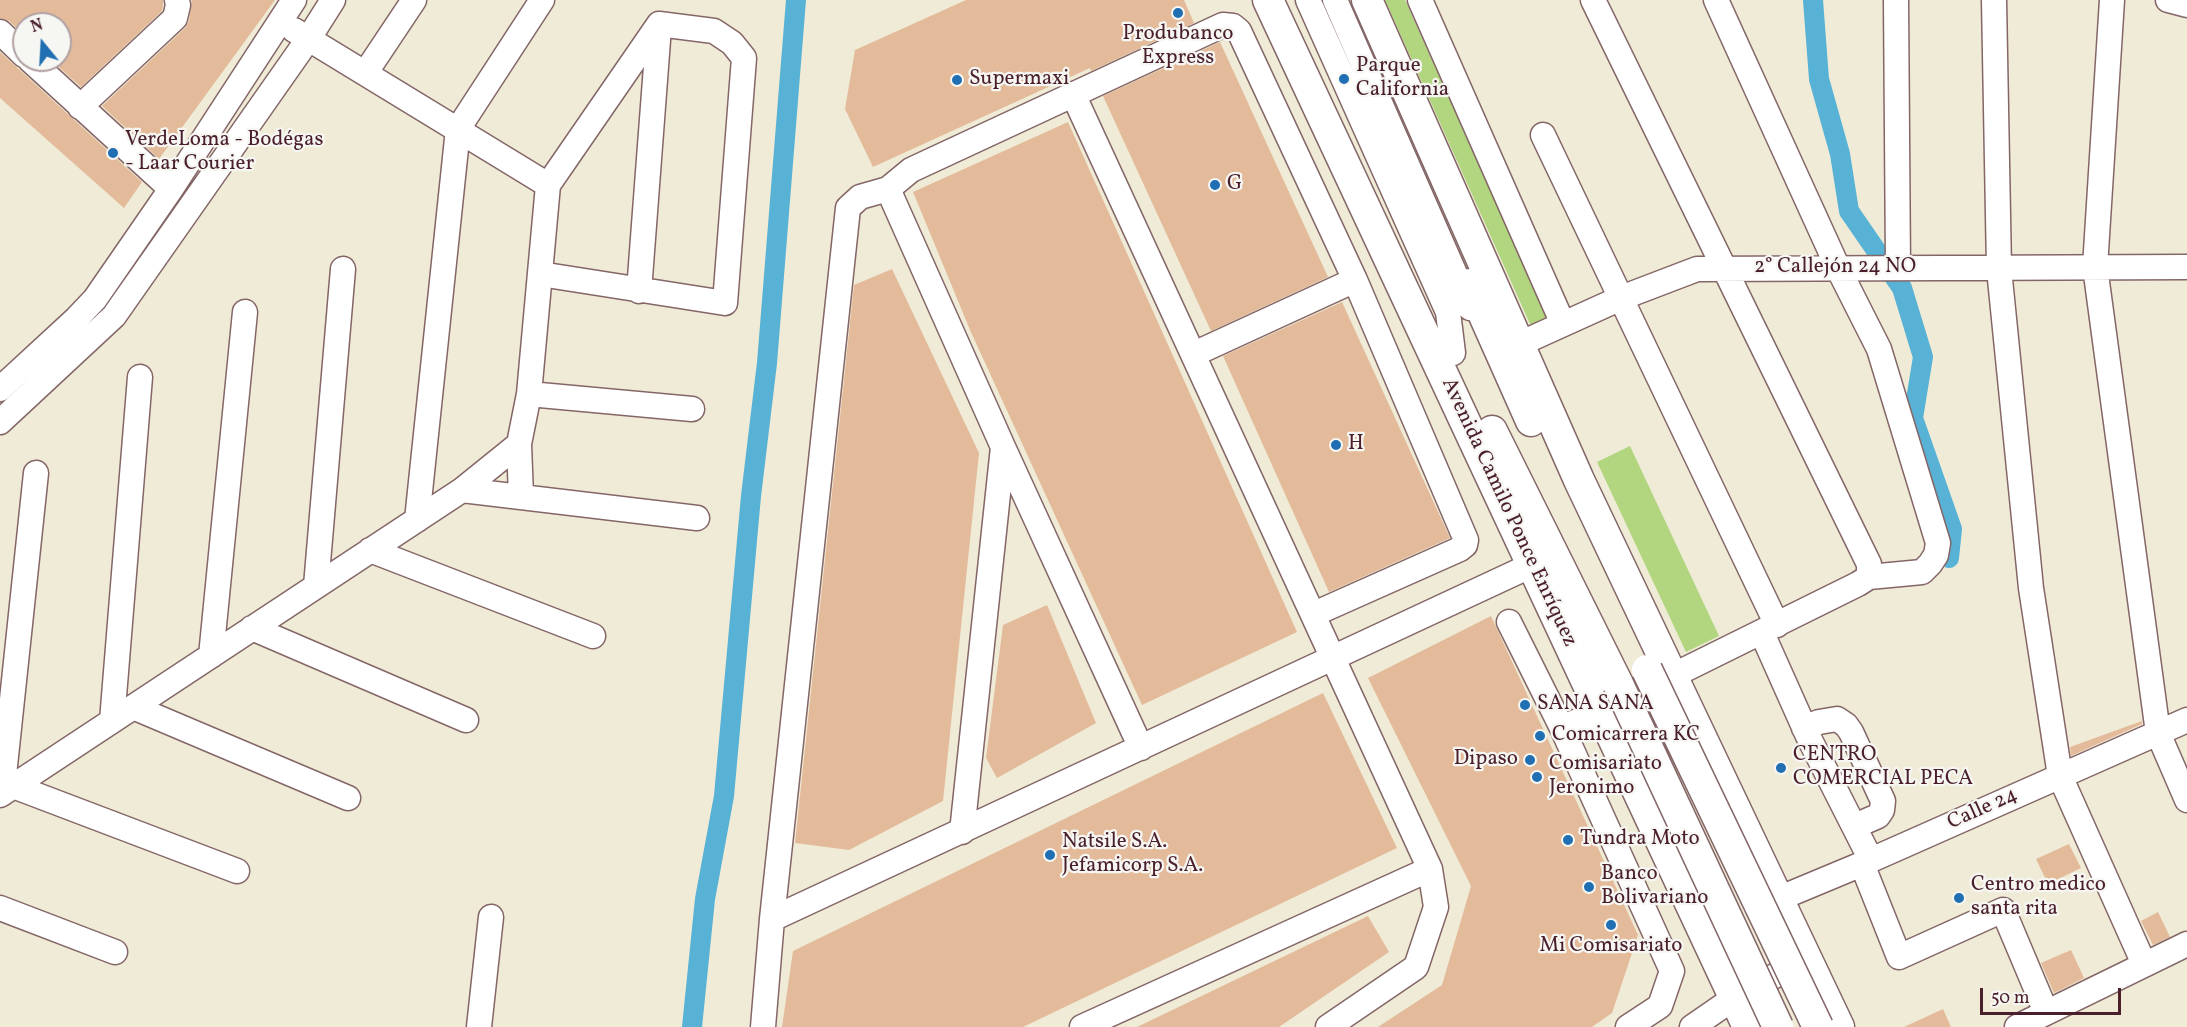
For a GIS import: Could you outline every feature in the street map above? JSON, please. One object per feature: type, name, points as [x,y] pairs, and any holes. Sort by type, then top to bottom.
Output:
[{"type":"main road","name":"Avenida Camilo Ponce Enríquez","points":[[1268,0],[1748,1027]]},
{"type":"main road","name":"Avenida Camilo Ponce Enríquez","points":[[1286,0],[1421,288],[1618,684],[1778,1027]]},
{"type":"main road","points":[[1347,0],[1510,349],[1579,480],[1778,899],[1806,959],[1828,1019]]},
{"type":"main road","points":[[1367,0],[1497,295],[1510,349],[1514,384],[1647,670],[1828,1019]]},
{"type":"main road","points":[[1387,214],[1391,262],[1421,288]]},
{"type":"main road","points":[[1453,353],[1487,469]]},
{"type":"main road","points":[[1706,938],[1719,951],[1737,955],[1756,951],[1770,939],[1777,921],[1778,899]]},
{"type":"street","points":[[80,107],[174,18],[178,5],[177,0]]},
{"type":"street","points":[[0,389],[95,299],[171,189],[294,0]]},
{"type":"street","points":[[0,422],[114,316],[309,38],[333,0]]},
{"type":"street","points":[[366,72],[414,0]]},
{"type":"street","points":[[417,520],[458,129],[542,0]]},
{"type":"street","name":"Avenida Camilo Ponce Enríquez","points":[[1308,0],[1448,312],[1453,353]]},
{"type":"street","points":[[1335,0],[1469,307],[1510,349]]},
{"type":"street","points":[[1420,0],[1563,324]]},
{"type":"street","points":[[1593,0],[1869,564],[1869,577]]},
{"type":"street","points":[[1672,676],[1770,629],[1869,577],[1922,572],[1936,555],[1938,543],[1879,349],[1839,268],[1716,0]]},
{"type":"street","points":[[1896,0],[1898,268]]},
{"type":"street","points":[[1994,0],[2000,269],[2031,588],[2060,776],[2144,964]]},
{"type":"street","points":[[2112,0],[2095,267],[2158,733],[2187,800]]},
{"type":"street","points":[[2168,0],[2187,5]]},
{"type":"street","points":[[280,22],[366,72],[548,185]]},
{"type":"street","points":[[521,497],[519,444],[529,394],[548,185],[659,24]]},
{"type":"street","points":[[540,274],[725,303],[744,58],[732,43],[714,31],[659,24]]},
{"type":"street","points":[[639,291],[659,24]]},
{"type":"street","points":[[763,1027],[772,919],[848,208],[860,197],[888,189],[911,170],[1224,25],[1233,26],[1239,31],[1355,280],[1466,540],[1465,545],[1460,549],[1314,614]]},
{"type":"street","points":[[0,32],[12,44]]},
{"type":"street","points":[[43,72],[171,189]]},
{"type":"street","points":[[1073,94],[1430,869],[1436,907],[1416,967],[1328,1027]]},
{"type":"street","points":[[1543,135],[1621,298],[1770,629],[1804,728],[1855,826],[1899,957],[2003,910],[2046,1012]]},
{"type":"street","points":[[888,189],[1141,748]]},
{"type":"street","name":"2° Callejón 24 NO","points":[[1510,349],[1621,298],[1697,269],[2187,267]]},
{"type":"street","points":[[316,586],[343,269]]},
{"type":"street","points":[[1194,354],[1355,280]]},
{"type":"street","points":[[211,656],[245,312]]},
{"type":"street","points":[[112,721],[140,376]]},
{"type":"street","points":[[529,394],[692,409]]},
{"type":"street","points":[[5,792],[462,490],[519,444]]},
{"type":"street","points":[[962,832],[1003,447]]},
{"type":"street","points":[[5,792],[36,473]]},
{"type":"street","points":[[462,490],[697,518]]},
{"type":"street","points":[[370,550],[593,636]]},
{"type":"street","points":[[772,919],[1532,565]]},
{"type":"street","points":[[1509,622],[1562,728],[1672,971],[1660,1006],[1628,1027]]},
{"type":"street","points":[[252,628],[466,720]]},
{"type":"street","points":[[133,707],[348,798]]},
{"type":"street","points":[[1562,728],[1600,711]]},
{"type":"street","points":[[1804,728],[1819,722],[1837,719],[1851,732],[1883,801],[1882,810],[1878,816],[1855,826]]},
{"type":"street","name":"Calle 24","points":[[1778,899],[2187,720]]},
{"type":"street","points":[[5,792],[237,872]]},
{"type":"street","points":[[1082,1027],[1430,869]]},
{"type":"street","points":[[0,908],[115,952]]},
{"type":"street","points":[[479,1027],[491,917]]},
{"type":"street","points":[[2017,1027],[2187,944]]},
{"type":"street","points":[[1692,1027],[1734,998],[1806,959]]},
{"type":"street","points":[[1787,1027],[1828,1019]]},
{"type":"green space","points":[[1385,0],[1405,0],[1548,323],[1537,328],[1530,324]]},
{"type":"green space","points":[[1630,446],[1719,636],[1686,652],[1597,462]]},
{"type":"building","points":[[0,0],[163,0],[162,11],[81,87],[64,72],[72,72],[72,12],[12,12],[12,24],[0,18]]},
{"type":"building","points":[[192,0],[275,0],[159,159],[102,106],[185,28],[189,21]]},
{"type":"building","name":"Supermaxi","points":[[966,0],[1184,0],[1194,23],[873,167],[845,109],[855,50]]},
{"type":"building","name":"G","points":[[1220,42],[1328,277],[1211,331],[1103,96]]},
{"type":"building","points":[[0,52],[12,63],[12,72],[22,72],[142,182],[124,208],[0,98]]},
{"type":"building","points":[[1068,122],[1297,632],[1142,705],[970,330],[913,192]]},
{"type":"building","points":[[892,269],[979,453],[943,801],[849,850],[795,843],[854,285]]},
{"type":"building","name":"H","points":[[1342,302],[1450,538],[1329,592],[1223,356]]},
{"type":"building","points":[[1047,605],[1096,723],[997,778],[986,758],[1003,625]]},
{"type":"building","points":[[1491,616],[1638,935],[1612,1013],[1592,1027],[1378,1027],[1442,985],[1471,886],[1368,678]]},
{"type":"building","points":[[1323,693],[1397,848],[1023,1027],[782,1027],[793,951]]},
{"type":"building","points":[[2142,721],[2142,724],[2071,756],[2070,747]]},
{"type":"building","points":[[2069,844],[2081,868],[2048,884],[2036,859]]},
{"type":"building","points":[[2158,912],[2170,937],[2153,945],[2141,921]]},
{"type":"building","points":[[1368,916],[1389,952],[1279,1027],[1137,1027]]},
{"type":"building","points":[[2071,950],[2084,978],[2054,993],[2041,963]]},
{"type":"building","points":[[1943,1009],[1951,1027],[1904,1027]]},
{"type":"waterway","points":[[692,1027],[705,899],[724,796],[751,496],[767,363],[796,0]]},
{"type":"waterway","points":[[1813,0],[1819,79],[1840,154],[1849,211],[1902,288],[1923,357],[1913,418],[1952,529],[1949,558]]},
{"type":"place","name":"Produbanco Express","points":[[1178,13]]},
{"type":"place","name":"Parque California","points":[[1344,79]]},
{"type":"place","name":"Supermaxi","points":[[957,80]]},
{"type":"place","name":"VerdeLoma - Bodégas - Laar Courier","points":[[113,153]]},
{"type":"place","name":"G","points":[[1215,185]]},
{"type":"place","name":"H","points":[[1336,445]]},
{"type":"place","name":"SANA SANA","points":[[1525,705]]},
{"type":"place","name":"Comicarrera KC","points":[[1540,736]]},
{"type":"place","name":"Dipaso","points":[[1530,760]]},
{"type":"place","name":"CENTRO COMERCIAL PECA","points":[[1781,768]]},
{"type":"place","name":"Comisariato Jeronimo","points":[[1537,777]]},
{"type":"place","name":"Tundra Moto","points":[[1568,840]]},
{"type":"place","name":"Natsile S.A. Jefamicorp S.A.","points":[[1050,855]]},
{"type":"place","name":"Banco Bolivariano","points":[[1589,887]]},
{"type":"place","name":"Centro medico santa rita","points":[[1959,898]]},
{"type":"place","name":"Mi Comisariato","points":[[1611,925]]}]
